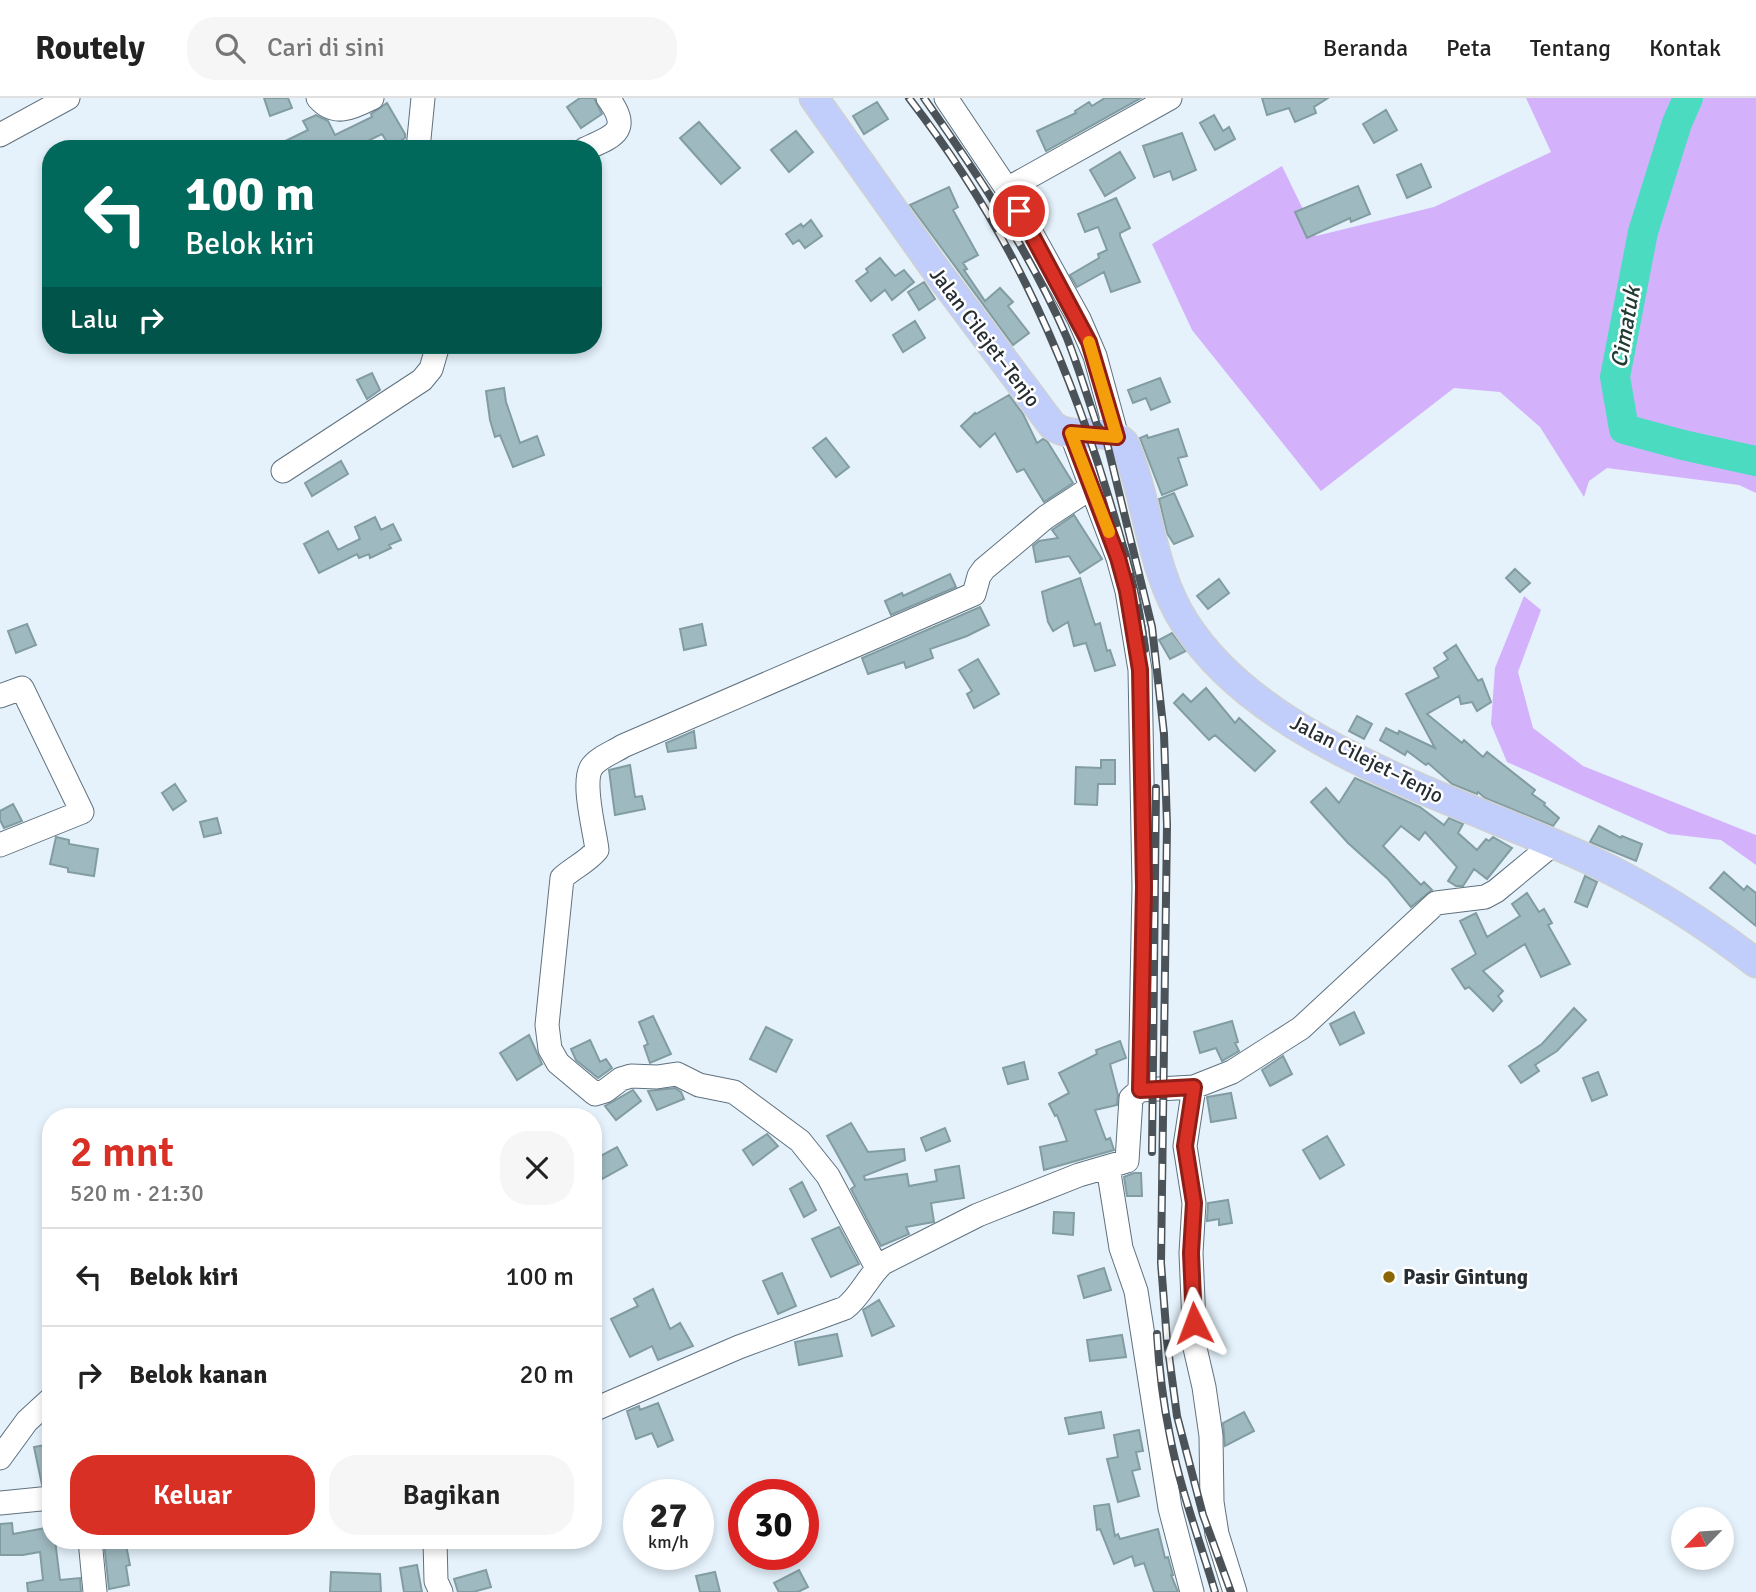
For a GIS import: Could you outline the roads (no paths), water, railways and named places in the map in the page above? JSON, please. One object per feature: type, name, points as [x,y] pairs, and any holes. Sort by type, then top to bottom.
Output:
[{"type":"main road","name":"Jalan Cilejet–Tenjo","points":[[814,98],[933,266],[1056,429],[1117,437],[1126,447],[1163,576],[1179,613],[1201,646],[1237,683],[1292,722],[1349,755],[1553,844],[1658,894],[1727,940],[1756,963]]},
{"type":"street","points":[[0,135],[68,98]]},
{"type":"street","points":[[318,98],[331,108],[343,110],[372,98]]},
{"type":"street","points":[[419,140],[422,98]]},
{"type":"street","points":[[602,142],[608,139],[618,127],[619,113],[608,98]]},
{"type":"street","points":[[946,98],[1007,190],[1089,342],[1117,437]]},
{"type":"street","points":[[1007,190],[1170,98]]},
{"type":"street","points":[[283,471],[422,380],[431,369],[435,354]]},
{"type":"street","points":[[1071,433],[1125,582],[1140,670],[1144,887],[1140,1090]]},
{"type":"street","points":[[877,1268],[828,1177],[807,1148],[786,1129],[734,1093],[699,1085],[677,1074],[657,1077],[631,1076],[595,1094],[558,1063],[550,1049],[547,1025],[562,878],[597,850],[590,816],[591,768],[623,746],[974,594],[984,569],[1046,517],[1092,487]]},
{"type":"street","points":[[0,696],[22,688],[82,813],[0,845]]},
{"type":"street","points":[[602,1406],[739,1347],[845,1308],[883,1263],[978,1215],[1079,1175],[1127,1161],[1131,1098],[1135,1093],[1140,1090],[1194,1087],[1232,1072],[1301,1028],[1436,904],[1486,897],[1553,844]]},
{"type":"street","points":[[1194,1087],[1185,1146],[1194,1203],[1191,1253],[1195,1348],[1205,1387],[1211,1436],[1212,1502],[1217,1534],[1235,1592]]},
{"type":"street","points":[[1108,1167],[1119,1239],[1136,1292],[1170,1508],[1192,1592]]},
{"type":"street","points":[[0,1458],[27,1421],[42,1407]]},
{"type":"street","points":[[0,1503],[42,1499]]},
{"type":"street","points":[[91,1549],[95,1592]]},
{"type":"street","points":[[435,1549],[436,1581],[441,1592]]},
{"type":"waterway","name":"Cimatuk","points":[[1688,98],[1677,123],[1643,232],[1615,377],[1624,429],[1756,461]]},
{"type":"railway","points":[[909,98],[973,189],[1001,236],[1049,333],[1089,435],[1124,548],[1145,649]]},
{"type":"railway","points":[[924,98],[1020,245],[1067,338],[1097,425],[1105,435],[1152,627],[1164,734],[1167,825],[1161,1263],[1167,1341],[1177,1416],[1203,1515],[1231,1592]]},
{"type":"railway","points":[[1152,1152],[1156,788]]},
{"type":"railway","points":[[1157,1334],[1163,1398],[1174,1456],[1215,1592]]},
{"type":"place","name":"Pasir Gintung","points":[[1389,1277]]}]
